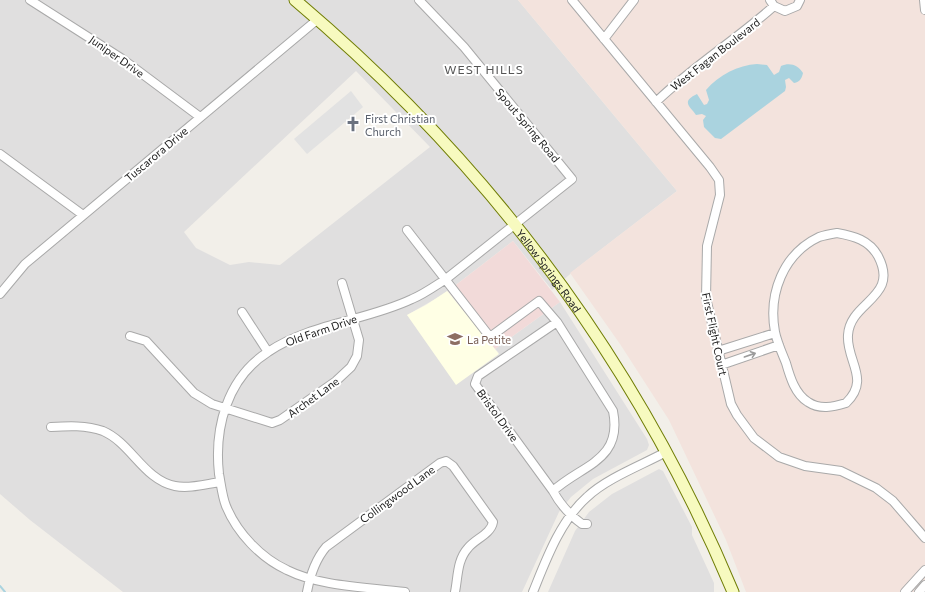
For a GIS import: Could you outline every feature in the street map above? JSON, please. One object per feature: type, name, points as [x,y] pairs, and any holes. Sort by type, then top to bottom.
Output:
[{"type":"main road","name":"Yellow Springs Road","points":[[295,0],[377,73],[421,117],[474,174],[515,222],[543,259],[596,334],[632,392],[666,452],[702,524],[732,592]]},
{"type":"street","name":"Juniper Drive","points":[[30,0],[121,58],[200,117]]},
{"type":"street","name":"Spout Spring Road","points":[[419,0],[464,47],[572,179],[515,222]]},
{"type":"street","name":"First Flight Court","points":[[572,0],[710,167],[720,186],[720,195],[710,232],[706,264],[706,298],[721,365],[731,404],[736,415],[745,428],[763,446],[788,460],[805,466],[841,471],[876,488],[894,500],[925,538]]},
{"type":"street","points":[[604,39],[634,0]]},
{"type":"street","points":[[772,3],[785,11],[797,6],[800,0]]},
{"type":"street","points":[[924,0],[925,10]]},
{"type":"street","name":"West Fagan Boulevard","points":[[656,102],[674,84],[752,26],[772,3]]},
{"type":"street","name":"Tuscarora Drive","points":[[0,292],[24,264],[318,19]]},
{"type":"street","points":[[0,154],[83,215]]},
{"type":"street","name":"Old Farm Drive","points":[[405,592],[310,579],[287,570],[260,552],[248,541],[235,524],[225,505],[220,482],[217,448],[224,408],[242,378],[268,352],[300,335],[412,300],[446,279],[515,222]]},
{"type":"street","points":[[407,230],[490,336],[539,301],[556,322],[613,411],[615,422],[613,437],[605,453],[591,465],[553,491]]},
{"type":"street","points":[[837,233],[854,236],[864,241],[874,249],[880,260],[884,273],[879,292],[860,309],[852,320],[848,334],[849,344],[858,375],[857,384],[850,400],[846,403],[825,407],[807,402],[798,394],[775,333],[773,315],[775,296],[781,275],[791,259],[802,248],[820,237],[837,233]]},
{"type":"street","name":"Archet Lane","points":[[130,336],[146,341],[194,394],[212,404],[272,423],[280,420],[336,381],[351,367],[357,356],[359,340],[342,283]]},
{"type":"street","points":[[242,312],[268,352]]},
{"type":"street","name":"Bristol Drive","points":[[556,322],[478,376],[475,384],[553,491],[558,502],[582,524],[589,525]]},
{"type":"street","points":[[718,351],[775,333]]},
{"type":"street","points":[[721,365],[779,345]]},
{"type":"street","points":[[51,427],[75,426],[103,432],[120,443],[154,476],[174,486],[185,487],[220,482]]},
{"type":"street","points":[[533,592],[561,532],[572,514],[588,496],[600,487],[666,452]]},
{"type":"street","name":"Collingwood Lane","points":[[310,579],[317,558],[326,547],[440,463],[446,462],[454,466],[493,522],[492,528],[468,547],[463,555],[460,563],[455,592]]},
{"type":"street","points":[[905,592],[925,570]]},
{"type":"street","points":[[307,592],[310,579]]},
{"type":"street","points":[[919,592],[925,585]]},
{"type":"shaded area","points":[[0,0],[518,0],[677,191],[577,268],[552,290],[513,241],[444,294],[407,315],[499,353],[495,349],[560,302],[647,439],[649,445],[647,450],[593,479],[571,497],[559,512],[522,592],[123,592],[30,520],[0,494]],"holes":[[[356,71],[430,147],[280,265],[249,262],[230,265],[196,248],[184,232]]]},
{"type":"shaded area","points":[[518,0],[925,0],[925,592],[746,592],[726,540],[669,420],[620,344],[570,273],[677,191]]},
{"type":"shaded area","points":[[351,91],[363,107],[307,154],[294,139]]},
{"type":"shaded area","points":[[513,241],[560,302],[495,349],[448,291]]},
{"type":"shaded area","name":"La Petite","points":[[447,291],[499,354],[456,385],[407,315],[426,305]]},
{"type":"shaded area","points":[[659,469],[663,471],[692,527],[692,535],[714,583],[714,592],[548,592],[575,531],[589,512],[612,494]]},
{"type":"water","points":[[757,64],[767,65],[774,75],[779,72],[781,66],[788,64],[796,66],[803,73],[798,82],[794,83],[789,78],[785,80],[785,91],[721,139],[715,138],[704,127],[703,120],[706,116],[702,114],[696,115],[688,104],[689,100],[697,94],[704,105],[707,104],[709,100],[706,90],[723,75],[743,66]]},
{"type":"waterway","points":[[0,586],[5,592]]},
{"type":"place","name":"First Christian Church","points":[[353,124]]},
{"type":"place","name":"La Petite","points":[[455,339]]},
{"type":"district","name":"WEST HILLS","points":[[484,69]]}]
